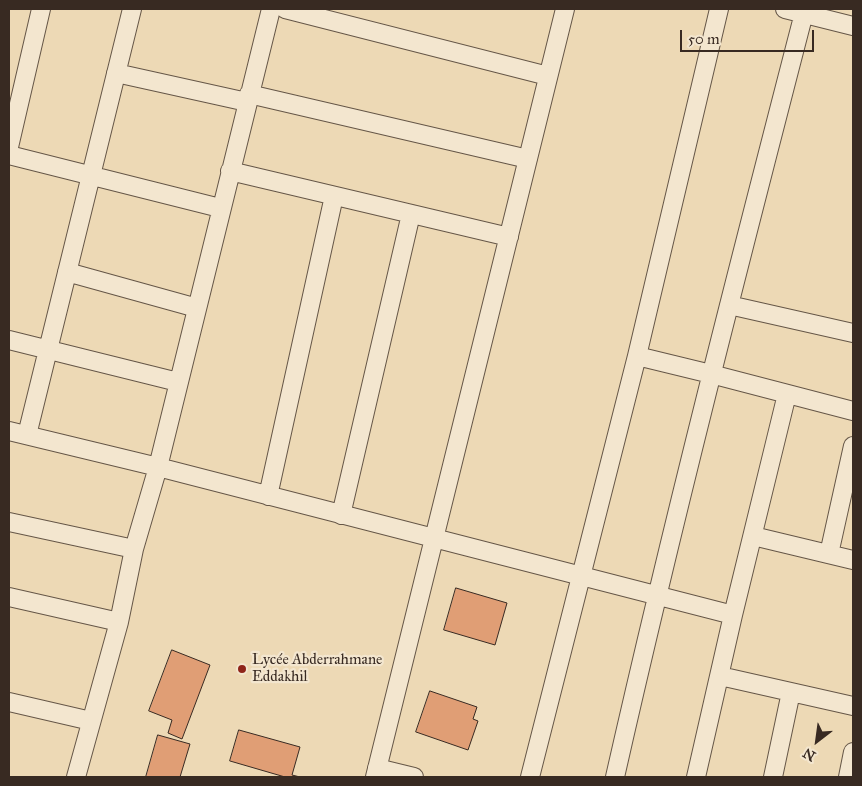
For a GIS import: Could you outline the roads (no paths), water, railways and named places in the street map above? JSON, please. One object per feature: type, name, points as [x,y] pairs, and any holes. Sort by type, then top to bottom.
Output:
[{"type":"street","points":[[9,147],[41,9]]},
{"type":"street","points":[[27,435],[132,9]]},
{"type":"street","points":[[76,777],[119,622],[134,549],[158,467],[220,208],[271,9]]},
{"type":"street","points":[[285,9],[548,76]]},
{"type":"street","points":[[414,777],[376,772],[565,9]]},
{"type":"street","points":[[530,777],[637,356],[719,9]]},
{"type":"street","points":[[785,9],[853,26]]},
{"type":"street","points":[[615,777],[656,595],[804,14]]},
{"type":"street","points":[[116,73],[248,98],[528,160]]},
{"type":"street","points":[[9,155],[220,208]]},
{"type":"street","points":[[230,171],[509,238]]},
{"type":"street","points":[[268,496],[334,196]]},
{"type":"street","points":[[341,515],[411,214]]},
{"type":"street","points":[[67,272],[197,308]]},
{"type":"street","points":[[729,305],[853,333]]},
{"type":"street","points":[[9,340],[178,382]]},
{"type":"street","points":[[637,356],[853,411]]},
{"type":"street","points":[[696,777],[787,394]]},
{"type":"street","points":[[9,431],[158,467],[733,615]]},
{"type":"street","points":[[829,554],[853,446]]},
{"type":"street","points":[[9,522],[134,549]]},
{"type":"street","points":[[753,536],[853,560]]},
{"type":"street","points":[[9,597],[119,622]]},
{"type":"street","points":[[720,676],[853,706]]},
{"type":"street","points":[[773,777],[791,692]]},
{"type":"street","points":[[9,702],[91,721]]},
{"type":"street","points":[[848,777],[853,752]]},
{"type":"place","name":"Lycée Abderrahmane Eddakhil","points":[[242,669]]}]
